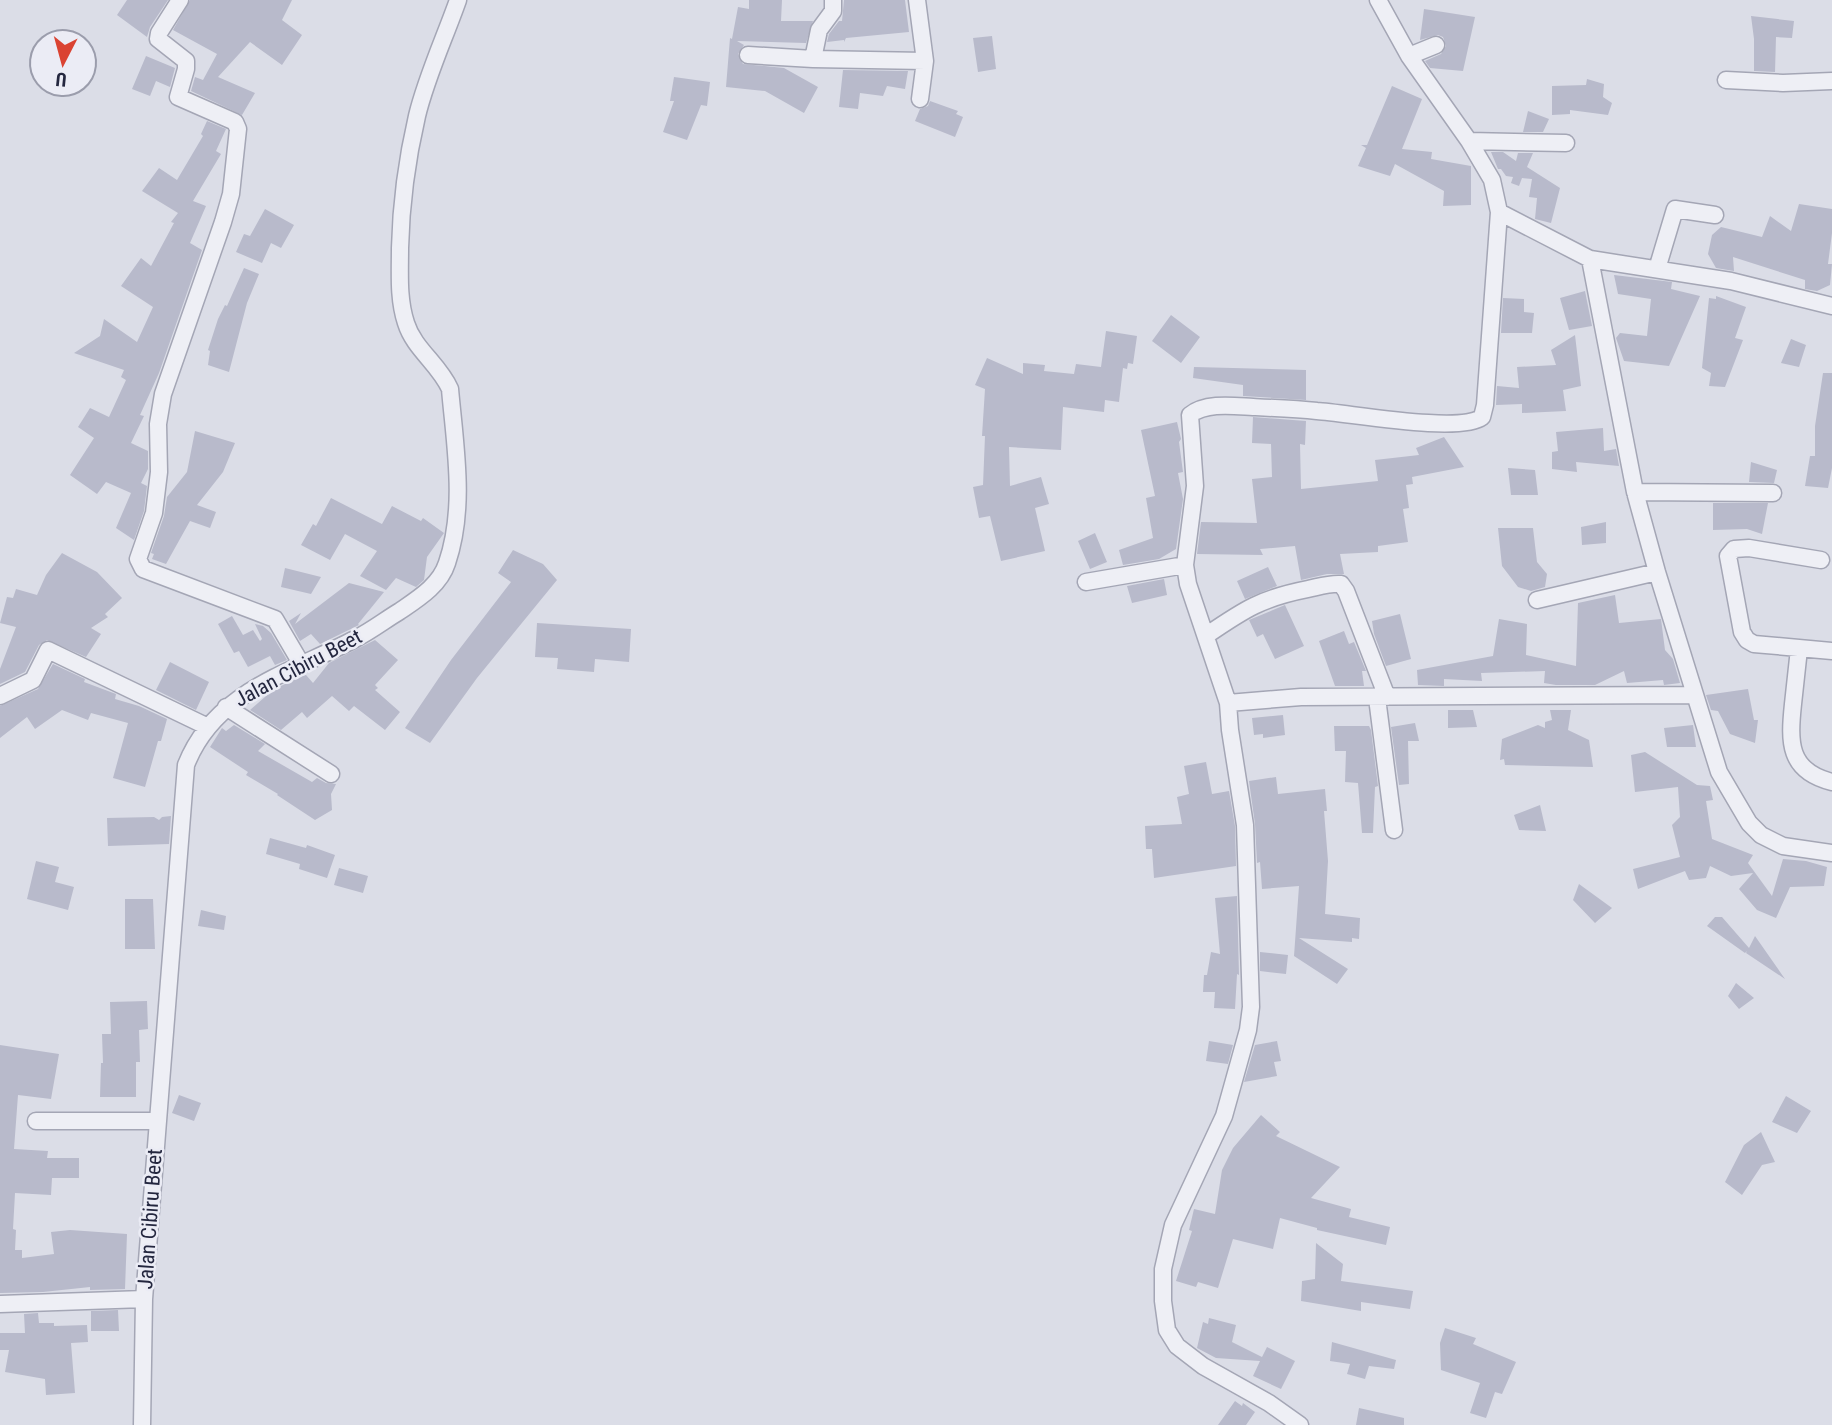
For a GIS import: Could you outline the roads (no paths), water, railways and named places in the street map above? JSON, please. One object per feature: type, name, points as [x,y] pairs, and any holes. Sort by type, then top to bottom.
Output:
[{"type":"street","points":[[180,0],[158,39],[186,61],[178,97],[235,122],[238,129],[231,194],[163,394],[158,424],[159,472],[154,513],[138,559],[142,569],[275,619],[302,665]]},
{"type":"street","name":"Jalan Cibiru Beet","points":[[142,1425],[144,1299],[186,765],[206,726],[226,707],[252,689],[358,638],[432,588],[447,566],[457,528],[458,483],[450,389],[445,377],[415,343],[406,323],[401,298],[400,266],[401,204],[418,114],[458,0]]},
{"type":"street","points":[[813,59],[819,30],[833,11],[833,0]]},
{"type":"street","points":[[917,0],[925,61],[920,99]]},
{"type":"street","points":[[1300,1425],[1269,1403],[1203,1366],[1177,1346],[1167,1330],[1163,1301],[1163,1269],[1173,1225],[1224,1116],[1248,1030],[1251,1007],[1245,825],[1228,704],[1188,584],[1185,565],[1195,486],[1189,418],[1198,409],[1233,406],[1318,411],[1447,424],[1476,421],[1482,417],[1494,306],[1499,212],[1492,180],[1469,141],[1409,56],[1378,0]]},
{"type":"street","points":[[1409,56],[1436,45]]},
{"type":"street","points":[[748,55],[925,61]]},
{"type":"street","points":[[1726,80],[1783,83],[1832,81]]},
{"type":"street","points":[[1469,141],[1566,143]]},
{"type":"street","points":[[1657,270],[1675,209],[1715,215]]},
{"type":"street","points":[[1499,212],[1590,259],[1731,281],[1832,306]]},
{"type":"street","points":[[1590,259],[1635,492],[1719,772],[1749,824],[1761,835],[1783,846],[1832,853]]},
{"type":"street","points":[[1635,492],[1773,494]]},
{"type":"street","points":[[1821,560],[1749,548],[1734,549],[1728,556],[1742,632],[1747,640],[1754,644],[1832,651]]},
{"type":"street","points":[[1086,582],[1185,565]]},
{"type":"street","points":[[1536,600],[1657,572]]},
{"type":"street","points":[[1206,635],[1264,600],[1340,584],[1346,591],[1382,698],[1394,830]]},
{"type":"street","points":[[1799,649],[1791,747],[1801,767],[1832,782]]},
{"type":"street","points":[[0,696],[33,680],[48,650],[206,726]]},
{"type":"street","points":[[1228,704],[1301,697],[1694,695]]},
{"type":"street","points":[[226,707],[331,774]]},
{"type":"street","points":[[36,1121],[158,1121]]},
{"type":"street","points":[[0,1304],[144,1299]]}]
